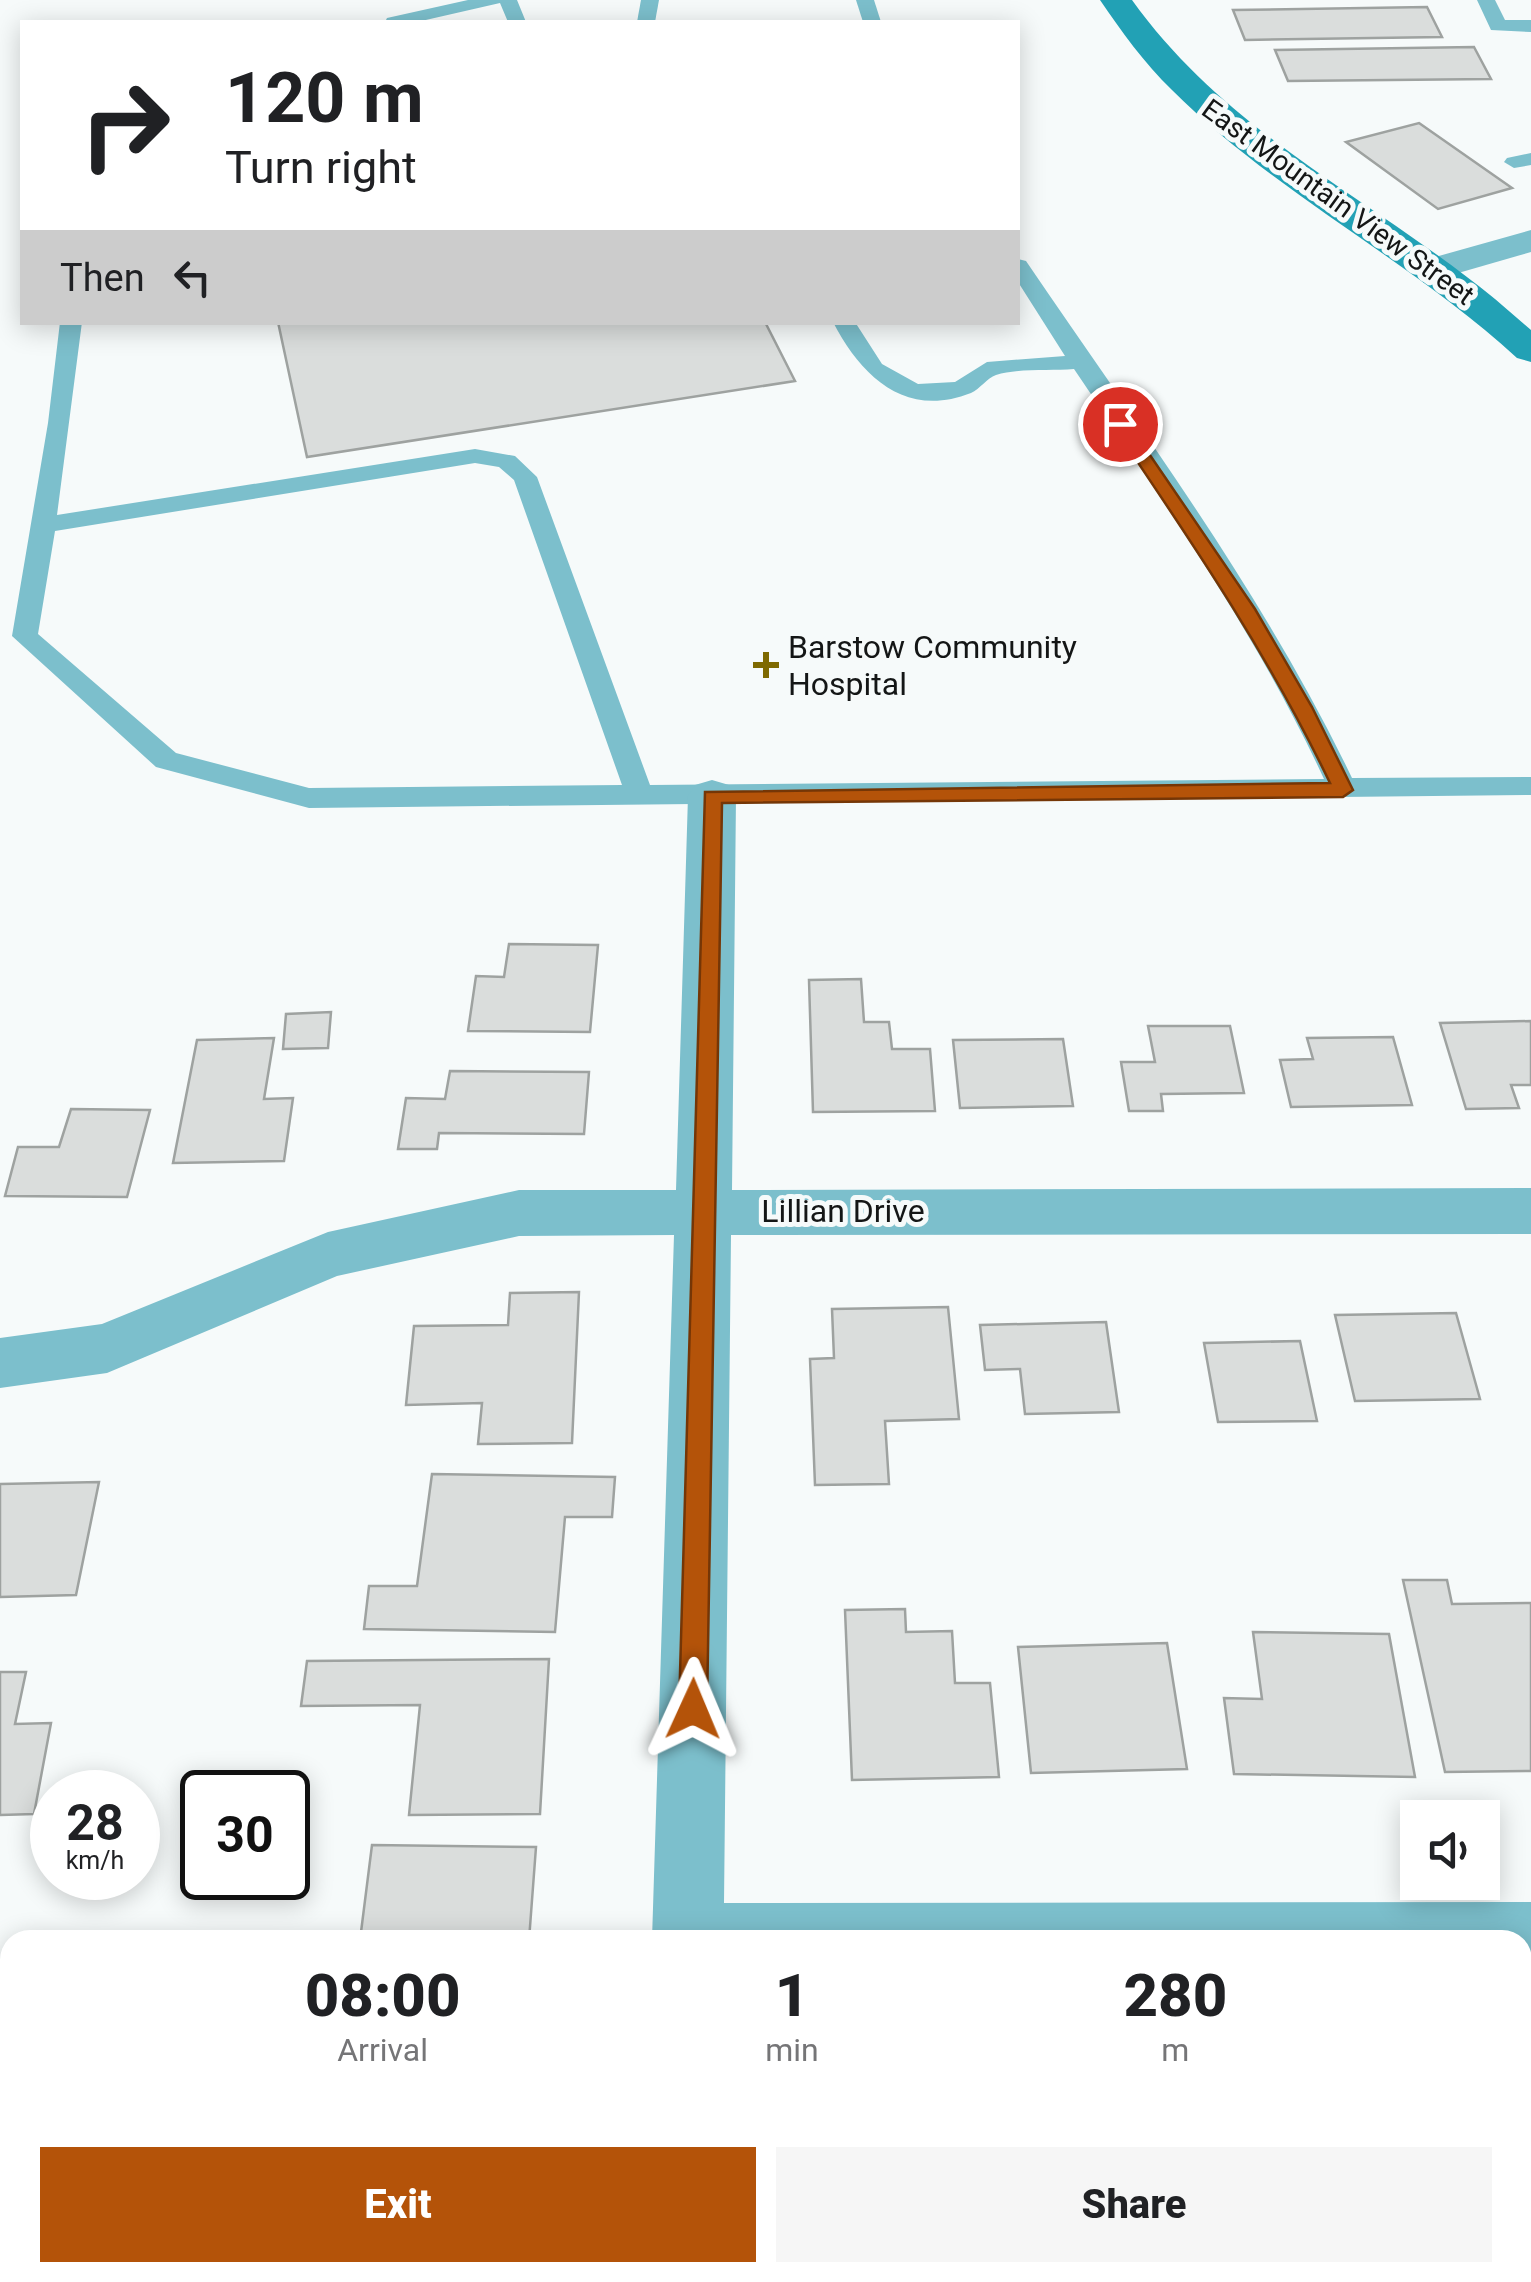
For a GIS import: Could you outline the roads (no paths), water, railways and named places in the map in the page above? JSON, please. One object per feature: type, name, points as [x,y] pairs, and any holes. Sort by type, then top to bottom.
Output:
[{"type":"main road","name":"East Mountain View Street","points":[[1116,0],[1136,33],[1202,104],[1324,196],[1434,269],[1531,350]]},
{"type":"street","points":[[1434,269],[1531,241]]},
{"type":"street","points":[[688,1930],[712,796]]},
{"type":"street","name":"Lillian Drive","points":[[0,1363],[107,1348],[328,1256],[519,1213],[1531,1211]]},
{"type":"lane","points":[[403,20],[493,0]]},
{"type":"lane","points":[[1486,0],[1498,26],[1531,26]]},
{"type":"lane","points":[[1020,269],[1078,362],[1246,609],[1303,707],[1343,790]]},
{"type":"lane","points":[[70,325],[25,636],[166,760],[309,798],[1531,786]]},
{"type":"lane","points":[[846,325],[878,373],[919,391],[950,393],[975,385],[986,369],[1078,362]]},
{"type":"lane","points":[[43,525],[474,456],[506,461],[525,477],[640,796]]},
{"type":"place","name":"Barstow Community Hospital","points":[[766,665]]}]
